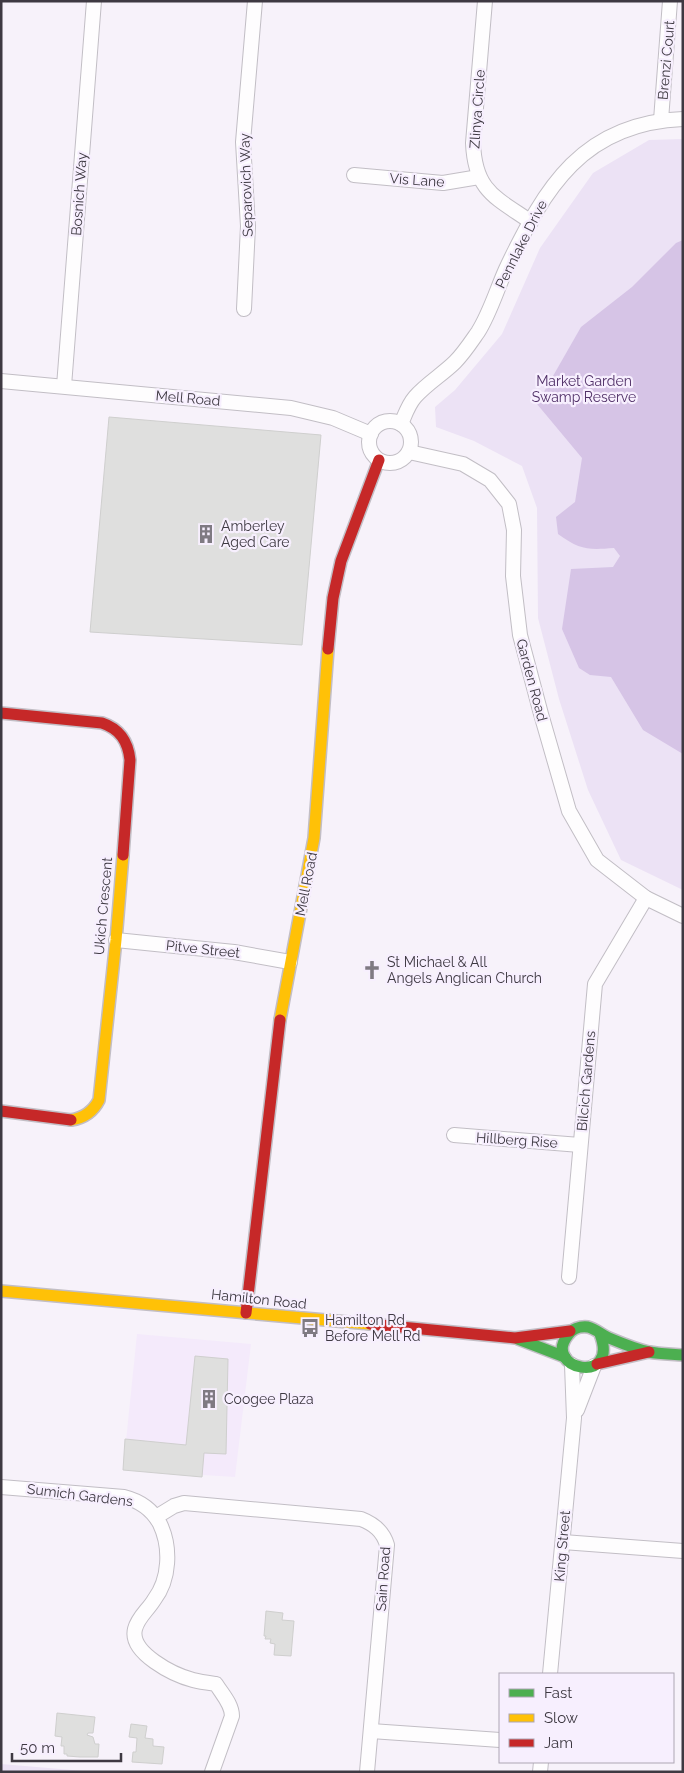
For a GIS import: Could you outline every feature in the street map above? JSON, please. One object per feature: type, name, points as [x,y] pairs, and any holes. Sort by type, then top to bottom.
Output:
[{"type":"street","name":"Bosnich Way","points":[[64,386],[94,1]]},
{"type":"street","name":"Separovich Way","points":[[244,310],[248,226],[243,142],[255,1]]},
{"type":"street","name":"Zlinya Circle","points":[[485,1],[473,143],[474,163],[485,188],[531,222]]},
{"type":"street","name":"Brenzi Court","points":[[661,120],[670,1]]},
{"type":"street","name":"Pennlake Drive","points":[[401,424],[408,407],[416,396],[454,363],[479,330],[507,268],[531,222],[561,175],[589,149],[623,130],[661,120],[683,119]]},
{"type":"street","name":"Vis Lane","points":[[354,175],[442,183],[479,177]]},
{"type":"street","name":"Mell Road","points":[[1,381],[291,408],[334,418],[371,434]]},
{"type":"street","points":[[387,421],[401,424],[409,433],[411,439],[409,452],[399,461],[386,463],[379,460],[371,451],[371,434],[375,428],[387,421]]},
{"type":"street","name":"Garden Road","points":[[409,452],[463,464],[490,480],[509,504],[514,530],[513,576],[520,635],[570,811],[597,860],[646,898],[683,916]]},
{"type":"street","name":"Mell Road","points":[[246,1313],[278,1038],[290,962],[310,868],[314,838],[329,629],[333,598],[341,561],[379,460]]},
{"type":"street","name":"Ukich Crescent","points":[[1,713],[102,723],[111,726],[125,738],[130,760],[116,940],[99,1100],[96,1108],[76,1120],[1,1111]]},
{"type":"street","name":"Bilcich Gardens","points":[[569,1277],[595,984],[646,898]]},
{"type":"street","name":"Pitve Street","points":[[116,940],[234,952],[290,962]]},
{"type":"street","name":"Hillberg Rise","points":[[454,1136],[580,1145]]},
{"type":"street","name":"Hamilton Road","points":[[1,1291],[188,1306],[515,1338],[570,1332]]},
{"type":"street","points":[[649,1352],[582,1369],[568,1361],[563,1343],[570,1332],[582,1326],[649,1352],[683,1355]]},
{"type":"street","points":[[595,1365],[604,1353],[603,1340],[600,1334]]},
{"type":"street","name":"Hamilton Road","points":[[515,1338],[568,1361]]},
{"type":"street","name":"King Street","points":[[550,1673],[574,1418],[568,1361]]},
{"type":"street","name":"King Street","points":[[574,1418],[595,1365]]},
{"type":"street","name":"Sumich Gardens","points":[[1,1487],[124,1497],[143,1504],[156,1517],[165,1536],[167,1563],[163,1584],[155,1599],[137,1623],[134,1638],[141,1650],[148,1656],[178,1675],[194,1681],[216,1684],[228,1703],[232,1710],[232,1716],[212,1772]]},
{"type":"street","name":"Sain Road","points":[[156,1517],[174,1506],[184,1503],[361,1519],[378,1528],[384,1536],[387,1545],[367,1772]]},
{"type":"street","points":[[563,1542],[683,1551]]},
{"type":"street","points":[[371,1731],[499,1740]]},
{"type":"shaded area","points":[[683,240],[683,754],[643,730],[611,677],[590,675],[579,668],[562,629],[571,569],[613,567],[620,556],[614,548],[584,548],[558,534],[556,517],[575,502],[582,458],[537,404],[581,327],[632,287],[676,243]]},
{"type":"shaded area","name":"Coogee Plaza","points":[[137,1334],[251,1344],[235,1477],[123,1470]]},
{"type":"green space","name":"Market Garden Swamp Reserve","points":[[683,139],[683,890],[621,860],[588,790],[559,699],[538,618],[537,508],[522,466],[474,441],[436,427],[435,407],[455,390],[502,334],[540,248],[593,173],[649,140]]},
{"type":"green space","points":[[1,1764],[96,1772],[1,1772]]},
{"type":"building","name":"Amberley Aged Care","points":[[109,417],[321,435],[302,645],[90,632]]},
{"type":"building","name":"Coogee Plaza","points":[[195,1356],[228,1359],[226,1454],[204,1453],[202,1477],[123,1470],[125,1439],[186,1445]]},
{"type":"building","points":[[266,1611],[283,1613],[282,1620],[294,1621],[291,1656],[274,1655],[275,1644],[270,1643],[271,1639],[265,1639]]},
{"type":"building","points":[[57,1713],[95,1717],[93,1733],[88,1733],[87,1735],[93,1737],[95,1744],[99,1744],[98,1757],[67,1756],[67,1754],[64,1754],[64,1746],[61,1746],[62,1737],[55,1736]]},
{"type":"building","points":[[131,1724],[147,1726],[145,1738],[153,1739],[153,1746],[164,1747],[162,1764],[132,1762],[133,1752],[136,1752],[137,1738],[129,1737]]},
{"type":"traffic: fast","points":[[600,1334],[603,1351],[600,1361],[592,1367],[581,1367],[572,1364],[564,1357],[562,1347],[568,1335],[574,1330],[585,1327],[591,1328],[628,1346],[653,1353],[683,1355]]},
{"type":"traffic: fast","points":[[518,1339],[565,1357]]},
{"type":"traffic: slow","points":[[280,1020],[314,838],[328,649]]},
{"type":"traffic: slow","points":[[71,1120],[88,1114],[99,1100],[123,855]]},
{"type":"traffic: slow","points":[[1,1291],[370,1324]]},
{"type":"traffic: jam","points":[[328,649],[333,598],[341,561],[379,460]]},
{"type":"traffic: jam","points":[[1,713],[102,723],[118,732],[125,742],[130,760],[123,855]]},
{"type":"traffic: jam","points":[[246,1313],[280,1020]]},
{"type":"traffic: jam","points":[[1,1111],[71,1120]]},
{"type":"traffic: jam","points":[[370,1324],[515,1338],[570,1331]]},
{"type":"traffic: jam","points":[[597,1364],[649,1352]]},
{"type":"place","name":"Amberley Aged Care","points":[[206,534]]},
{"type":"place","name":"St Michael & All Angels Anglican Church","points":[[372,970]]},
{"type":"place","name":"Hamilton Rd Before Mell Rd","points":[[310,1328]]},
{"type":"place","name":"Coogee Plaza","points":[[209,1399]]}]
